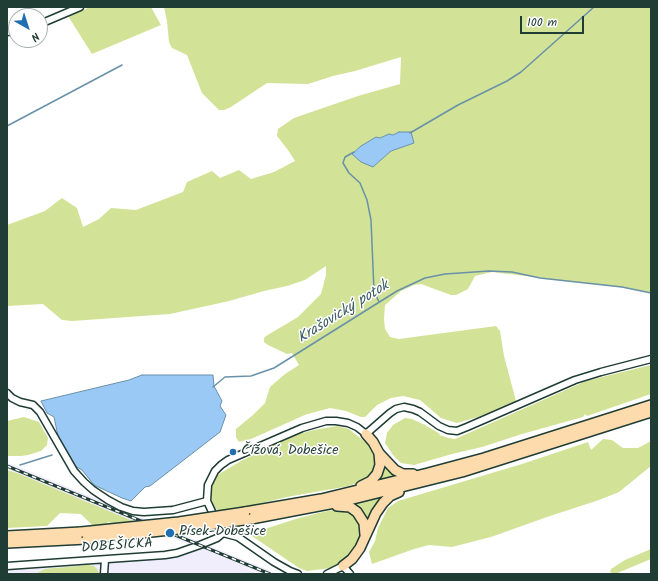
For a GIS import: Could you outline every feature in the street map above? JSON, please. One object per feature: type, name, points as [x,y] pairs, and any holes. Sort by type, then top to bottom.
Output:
[{"type":"highway","points":[[248,515],[323,505],[426,477],[651,405]]},
{"type":"highway","points":[[7,543],[84,535],[179,529],[426,477],[462,472],[651,412]]},
{"type":"highway","points":[[366,434],[391,467],[399,472],[426,477]]},
{"type":"highway","points":[[342,494],[367,484],[375,478],[380,465],[379,453]]},
{"type":"highway","points":[[344,566],[354,556],[363,542],[376,513],[386,499],[426,477]]},
{"type":"highway","points":[[323,505],[346,506],[358,512],[364,523],[365,534],[363,542]]},
{"type":"highway","points":[[7,536],[84,535]]},
{"type":"street","points":[[48,21],[80,7]]},
{"type":"street","points":[[298,574],[274,562],[238,537],[223,533],[223,527],[214,516],[207,501],[208,485],[214,471],[221,464],[314,423],[326,420],[348,423],[357,427],[366,434],[390,413],[396,409],[404,407],[420,412],[439,426],[448,430],[457,431],[468,428],[575,380],[651,359]]},
{"type":"street","points":[[7,393],[12,398],[20,402],[33,405],[40,412],[74,470],[93,490],[108,500],[121,507],[144,512],[173,510],[207,501]]},
{"type":"street","name":"DOBEŠICKÁ","points":[[7,566],[105,560],[176,553],[211,540],[223,533]]},
{"type":"street","points":[[104,574],[105,560]]},
{"type":"street","points":[[327,574],[344,566],[350,574]]},
{"type":"shaded area","points":[[7,463],[278,574],[261,574],[242,566],[258,574],[7,574],[7,569],[202,550],[7,469]]},
{"type":"green space","points":[[90,7],[151,7],[161,25],[92,54],[68,16]]},
{"type":"green space","points":[[164,7],[651,7],[651,293],[627,288],[492,272],[475,276],[468,289],[456,295],[451,295],[421,284],[414,285],[401,291],[385,305],[385,329],[390,337],[399,339],[496,326],[500,331],[504,356],[516,401],[478,417],[457,423],[441,418],[420,400],[403,396],[391,398],[377,405],[365,417],[330,408],[307,414],[251,439],[239,442],[236,437],[236,429],[265,403],[270,387],[285,374],[299,365],[292,353],[287,354],[268,345],[264,342],[264,338],[298,317],[321,294],[326,275],[326,266],[305,280],[287,286],[170,314],[72,321],[62,320],[43,304],[7,306],[7,225],[45,211],[62,198],[77,208],[83,227],[99,219],[111,208],[136,210],[183,192],[187,182],[212,171],[220,178],[239,170],[251,179],[274,172],[295,161],[277,136],[278,129],[294,118],[358,96],[400,84],[401,57],[308,84],[267,83],[231,107],[224,110],[219,110],[202,93],[187,55],[172,48],[169,42]],"holes":[[[399,132],[411,132],[414,143],[391,151],[373,167],[352,154],[361,146],[376,137],[380,138]]]},
{"type":"green space","points":[[651,365],[651,394],[587,416],[585,414],[583,417],[482,447],[414,465],[401,463],[393,455],[385,443],[387,433],[393,425],[405,418],[412,419],[425,425],[440,434],[439,435],[455,439],[586,381]]},
{"type":"green space","points":[[24,417],[39,422],[48,438],[47,445],[41,451],[28,455],[7,456],[7,421]]},
{"type":"green space","points":[[337,426],[349,429],[369,445],[374,451],[377,458],[374,471],[366,480],[349,486],[287,497],[233,510],[217,510],[214,506],[210,495],[210,488],[213,481],[219,474],[241,461],[295,435]]},
{"type":"green space","points":[[603,439],[612,440],[623,448],[638,448],[651,441],[651,466],[619,492],[599,500],[491,537],[452,547],[429,545],[372,564],[369,552],[375,541],[378,528],[388,508],[398,501],[522,464],[588,442],[591,450]]},
{"type":"green space","points":[[382,459],[404,476],[371,484]]},
{"type":"green space","points":[[7,470],[133,521],[126,524],[108,522],[105,525],[93,526],[81,514],[60,513],[47,526],[7,528]]},
{"type":"green space","points":[[387,494],[368,528],[348,504]]},
{"type":"green space","points":[[338,509],[351,512],[359,519],[361,532],[349,557],[341,564],[331,568],[307,571],[299,568],[249,534],[299,518]]},
{"type":"green space","points":[[651,549],[651,559],[615,574],[610,572],[611,569],[625,560]]},
{"type":"green space","points":[[88,565],[94,566],[99,574],[35,574],[45,569]]},
{"type":"water","points":[[399,132],[411,132],[414,143],[391,151],[373,167],[361,162],[352,154],[361,146],[376,137],[380,138]]},
{"type":"water","points":[[142,375],[213,375],[214,386],[222,401],[220,406],[226,415],[220,432],[150,486],[145,487],[131,501],[94,485],[82,470],[75,466],[58,436],[54,417],[47,413],[41,401],[129,380]]},
{"type":"waterway","points":[[410,133],[458,105],[507,81],[521,72],[594,7]]},
{"type":"waterway","points":[[7,126],[122,65]]},
{"type":"waterway","points":[[354,152],[345,157],[343,163],[349,173],[360,183],[367,200],[371,220],[374,291],[379,302]]},
{"type":"waterway","name":"Krašovický potok","points":[[213,387],[225,377],[251,376],[274,368],[397,291],[425,278],[445,274],[489,271],[512,272],[540,278],[622,287],[651,293]]},
{"type":"waterway","name":"Krašovický potok","points":[[20,465],[52,455]]},
{"type":"railway","points":[[7,466],[270,574]]},
{"type":"place","name":"Čížová, Dobešice","points":[[233,452]]},
{"type":"place","name":"Písek-Dobešice","points":[[170,533]]}]
